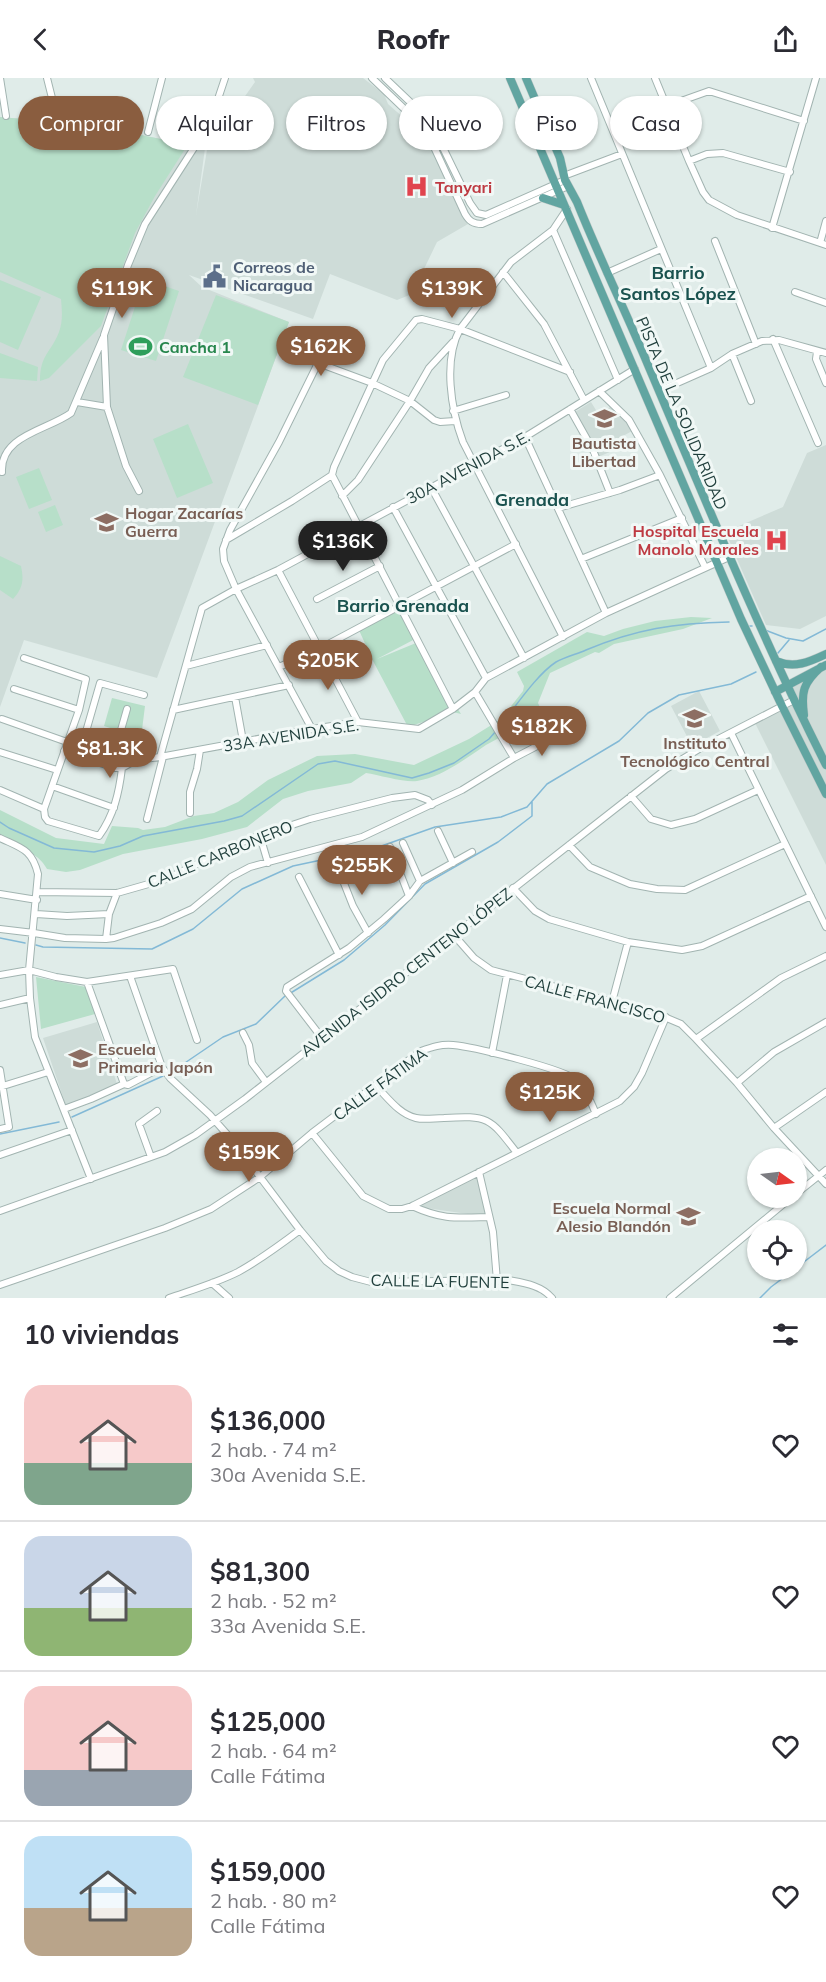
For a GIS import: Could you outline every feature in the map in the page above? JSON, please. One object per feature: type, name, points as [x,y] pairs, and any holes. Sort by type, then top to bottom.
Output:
[{"type":"main road","name":"PISTA DE LA SOLIDARIDAD","points":[[510,78],[717,562],[775,692],[826,794]]},
{"type":"main road","name":"PISTA DE LA SOLIDARIDAD","points":[[526,78],[567,180],[729,556],[826,765]]},
{"type":"main road","name":"PISTA DE LA SOLIDARIDAD","points":[[567,180],[576,194],[577,202]]},
{"type":"main road","points":[[543,198],[566,207]]},
{"type":"main road","points":[[776,661],[796,665],[826,654]]},
{"type":"main road","points":[[775,692],[824,666]]},
{"type":"main road","points":[[806,726],[803,690],[809,678],[824,666]]},
{"type":"street","points":[[0,78],[6,116]]},
{"type":"street","points":[[47,78],[52,96]]},
{"type":"street","points":[[148,132],[162,78]]},
{"type":"street","points":[[2,472],[1,462],[6,453],[21,439],[35,430],[60,421],[71,413],[104,334],[145,224],[201,137],[213,114],[225,78]]},
{"type":"street","points":[[372,78],[428,134],[465,214],[476,224],[482,224],[543,198],[567,180],[622,154]]},
{"type":"street","points":[[385,78],[430,121],[477,213],[486,214],[557,188]]},
{"type":"street","points":[[591,78],[711,368]]},
{"type":"street","points":[[655,78],[663,96]]},
{"type":"street","points":[[772,228],[816,78]]},
{"type":"street","points":[[695,96],[709,91],[804,121]]},
{"type":"street","points":[[685,150],[703,192],[709,200],[736,215],[823,244],[826,221]]},
{"type":"street","points":[[689,160],[707,154],[723,153],[790,172]]},
{"type":"street","points":[[342,496],[358,480],[429,368],[453,342],[460,329],[503,272],[511,262],[553,230],[566,207]]},
{"type":"street","points":[[553,230],[618,380]]},
{"type":"street","points":[[715,241],[756,344]]},
{"type":"street","points":[[607,273],[661,249]]},
{"type":"street","points":[[503,272],[544,324],[584,400]]},
{"type":"street","points":[[795,292],[826,303]]},
{"type":"street","points":[[226,540],[332,475],[372,383],[388,353],[416,320],[422,319],[460,329],[570,372]]},
{"type":"street","points":[[104,334],[107,407],[126,466],[138,491]]},
{"type":"street","points":[[773,339],[818,443]]},
{"type":"street","points":[[659,391],[711,368],[732,354],[773,339],[826,353]]},
{"type":"street","points":[[312,729],[236,590],[224,561],[224,549],[226,540],[294,414],[326,342]]},
{"type":"street","points":[[453,342],[451,380],[455,421],[563,637]]},
{"type":"street","points":[[817,352],[816,359],[826,382]]},
{"type":"street","points":[[732,354],[751,400]]},
{"type":"street","points":[[318,363],[372,383],[410,401],[434,420],[455,421]]},
{"type":"street","name":"30A AVENIDA S.E.","points":[[186,666],[202,608],[278,570],[525,437],[635,369]]},
{"type":"street","points":[[599,391],[628,420],[660,476],[705,567]]},
{"type":"street","points":[[453,411],[506,395]]},
{"type":"street","points":[[77,402],[107,407]]},
{"type":"street","points":[[570,409],[593,450],[610,493]]},
{"type":"street","points":[[525,437],[606,613]]},
{"type":"street","points":[[332,475],[453,709]]},
{"type":"street","points":[[558,508],[660,476]]},
{"type":"street","points":[[431,487],[524,658]]},
{"type":"street","points":[[393,507],[486,678]]},
{"type":"street","points":[[581,559],[682,518]]},
{"type":"street","points":[[279,667],[319,649],[516,544]]},
{"type":"street","name":"33A AVENIDA S.E.","points":[[122,768],[136,760],[358,722],[419,729],[453,709],[475,692],[486,678],[606,613],[729,556]]},
{"type":"street","points":[[317,598],[380,566]]},
{"type":"street","points":[[278,570],[358,722]]},
{"type":"street","points":[[147,819],[186,666],[267,645]]},
{"type":"street","points":[[24,658],[86,679],[79,710],[57,770],[44,809],[45,818],[48,821],[99,836],[114,808],[120,790],[122,768],[106,766],[64,751]]},
{"type":"street","points":[[76,755],[85,735],[100,683],[144,695]]},
{"type":"street","points":[[173,710],[288,685]]},
{"type":"street","points":[[14,689],[79,710]]},
{"type":"street","points":[[475,692],[514,758]]},
{"type":"street","points":[[235,697],[243,741]]},
{"type":"street","name":"AVENIDA ISIDRO CENTENO LÓPEZ","points":[[1,1209],[165,1152],[215,1122],[666,769],[699,749],[794,700]]},
{"type":"street","points":[[128,709],[117,744],[130,752],[136,760]]},
{"type":"street","points":[[2,720],[67,742]]},
{"type":"street","points":[[731,733],[826,924]]},
{"type":"street","points":[[0,929],[65,938],[106,939],[142,929],[185,913],[231,877],[250,867],[362,837],[462,790],[514,758],[560,734]]},
{"type":"street","points":[[190,813],[190,792],[200,750]]},
{"type":"street","points":[[0,752],[57,770]]},
{"type":"street","points":[[52,786],[114,808]]},
{"type":"street","points":[[0,790],[44,809]]},
{"type":"street","points":[[631,796],[651,819],[671,825],[695,819],[758,790]]},
{"type":"street","name":"CALLE CARBONERO","points":[[37,892],[117,893],[166,879],[218,853],[310,819],[392,798],[415,795],[428,800],[432,805]]},
{"type":"street","points":[[438,831],[453,863]]},
{"type":"street","points":[[260,836],[268,862]]},
{"type":"street","points":[[0,848],[1,839],[27,851],[35,861],[38,874],[37,900],[29,970],[35,1037],[91,1179]]},
{"type":"street","points":[[403,843],[420,881]]},
{"type":"street","points":[[569,845],[591,867],[630,884],[657,890],[685,890],[785,844]]},
{"type":"street","points":[[390,847],[409,896]]},
{"type":"street","points":[[322,1038],[286,991],[287,987],[339,955],[368,933],[409,896],[420,881],[472,852]]},
{"type":"street","points":[[338,868],[353,906],[368,933]]},
{"type":"street","points":[[299,877],[339,955]]},
{"type":"street","points":[[513,888],[535,910],[549,919],[628,942],[682,950],[702,946],[811,896]]},
{"type":"street","points":[[106,939],[109,914],[117,893]]},
{"type":"street","points":[[0,894],[37,900]]},
{"type":"street","points":[[36,914],[67,916],[109,914]]},
{"type":"street","name":"CALLE FRANCISCO","points":[[453,934],[474,958],[491,970],[666,1017],[681,1024],[737,1083],[774,1128],[826,1184]]},
{"type":"street","points":[[612,1002],[628,942]]},
{"type":"street","points":[[696,1039],[781,978],[826,956]]},
{"type":"street","points":[[0,975],[29,970],[87,982],[173,969],[197,1040]]},
{"type":"street","points":[[492,1053],[507,975]]},
{"type":"street","points":[[64,1109],[91,1100],[124,1084],[128,1085],[162,1067],[130,976]]},
{"type":"street","points":[[87,982],[124,1084]]},
{"type":"street","points":[[0,1005],[30,998]]},
{"type":"street","points":[[312,1133],[363,1196],[389,1209],[412,1206],[620,1101],[634,1087],[642,1073],[666,1017]]},
{"type":"street","points":[[737,1083],[774,1052],[826,1022]]},
{"type":"street","points":[[243,1033],[249,1045],[250,1059],[266,1082]]},
{"type":"street","name":"CALLE FÁTIMA","points":[[0,1285],[165,1228],[212,1209],[260,1178],[312,1133],[421,1051],[437,1045],[452,1045],[492,1053],[567,1074],[579,1081],[588,1094],[596,1114]]},
{"type":"street","name":"CALLE LA FUENTE","points":[[162,1067],[233,1141],[300,1230],[326,1261],[339,1271],[371,1282],[508,1280],[529,1284],[547,1292],[552,1298]]},
{"type":"street","points":[[0,1070],[9,1127],[0,1129]]},
{"type":"street","points":[[2,1086],[48,1072]]},
{"type":"street","points":[[376,1086],[400,1111],[416,1118],[465,1116],[487,1120],[496,1126],[517,1153]]},
{"type":"street","points":[[774,1128],[826,1092]]},
{"type":"street","points":[[151,1157],[139,1124],[157,1111]]},
{"type":"street","points":[[0,1155],[72,1130]]},
{"type":"street","points":[[807,1185],[826,1170]]},
{"type":"street","points":[[479,1172],[493,1232],[497,1281]]},
{"type":"street","points":[[412,1206],[432,1215],[447,1218],[489,1217]]},
{"type":"street","points":[[670,1298],[779,1208]]},
{"type":"street","points":[[169,1298],[238,1272],[300,1230]]},
{"type":"street","points":[[213,1283],[229,1298]]},
{"type":"shaded area","name":"Hogar Zacarías Guerra","points":[[253,78],[363,78],[385,96],[286,96],[286,150],[387,150],[387,102],[399,114],[399,150],[434,150],[468,224],[437,242],[412,294],[397,300],[330,274],[313,319],[189,275],[202,287],[289,322],[157,678],[24,640],[0,707],[0,117],[18,119],[18,150],[144,150],[144,136],[156,138],[156,150],[205,150],[196,215],[207,150],[274,150],[274,96],[245,96],[255,82]]},
{"type":"shaded area","points":[[591,402],[599,415],[610,407],[628,423],[632,431],[614,441],[617,449],[598,457],[575,412]]},
{"type":"shaded area","name":"Hospital Escuela Manolo Morales","points":[[826,445],[826,616],[800,629],[766,625],[736,557],[744,550],[734,551],[725,532],[783,507],[807,453]]},
{"type":"shaded area","points":[[826,665],[826,865],[754,721],[793,700],[787,685]]},
{"type":"shaded area","name":"Instituto Tecnológico Central","points":[[699,691],[720,731],[692,746],[671,706]]},
{"type":"shaded area","name":"Escuela Primaria Japón","points":[[97,1022],[117,1084],[66,1106],[43,1038]]},
{"type":"shaded area","points":[[479,1172],[489,1217],[412,1206]]},
{"type":"green space","points":[[0,117],[18,119],[18,150],[144,150],[144,136],[156,138],[156,150],[184,150],[135,233],[101,326],[49,378],[40,381],[40,372],[60,328],[61,299],[0,272]]},
{"type":"green space","points":[[144,279],[179,291],[156,361],[121,350]]},
{"type":"green space","points":[[0,280],[41,297],[18,350],[0,342]]},
{"type":"green space","points":[[216,295],[289,322],[258,405],[183,377]]},
{"type":"green space","points":[[0,353],[38,367],[37,381],[0,378]]},
{"type":"green space","points":[[188,424],[213,483],[177,498],[153,439]]},
{"type":"green space","points":[[39,468],[52,500],[29,509],[16,477]]},
{"type":"green space","points":[[55,505],[63,525],[46,532],[38,512]]},
{"type":"green space","points":[[0,556],[21,566],[22,584],[13,599],[0,590]]},
{"type":"green space","points":[[401,606],[417,638],[377,659],[416,643],[461,714],[453,712],[408,727],[358,628]]},
{"type":"green space","points":[[691,617],[712,618],[683,629],[614,644],[599,653],[595,652],[550,673],[538,703],[545,718],[500,737],[453,767],[426,779],[406,781],[366,773],[351,783],[308,791],[283,799],[247,827],[202,839],[123,854],[80,870],[66,872],[47,869],[33,854],[0,838],[0,810],[56,838],[104,844],[112,826],[143,830],[165,827],[194,816],[214,813],[238,802],[268,780],[317,756],[355,754],[414,765],[469,739],[501,719],[523,691],[524,686],[517,672],[587,632],[604,636],[655,621]]},
{"type":"green space","points":[[112,698],[145,706],[141,738],[104,726]]},
{"type":"green space","points":[[36,977],[86,987],[95,1014],[41,1029]]},
{"type":"waterway","points":[[499,727],[533,684],[548,668],[560,660],[604,643],[656,628],[729,622]]},
{"type":"waterway","points":[[765,630],[786,638],[803,641],[826,629]]},
{"type":"waterway","points":[[778,653],[789,640]]},
{"type":"waterway","points":[[36,945],[152,949],[193,929],[242,889],[293,866],[373,849],[435,827],[501,817],[527,807],[547,784],[619,741],[648,713],[679,695],[731,684],[756,672]]},
{"type":"waterway","points":[[0,822],[54,848],[94,852],[120,846],[143,836],[242,816],[318,764],[335,761],[412,778],[429,773],[454,763],[489,739],[496,731]]},
{"type":"waterway","points":[[289,994],[344,960],[385,925],[425,884],[498,842],[532,816],[532,802]]},
{"type":"waterway","points":[[0,938],[25,943]]},
{"type":"waterway","points":[[173,1071],[223,1037],[256,1024],[285,996]]},
{"type":"waterway","points":[[72,1117],[163,1076]]},
{"type":"waterway","points":[[0,1134],[59,1122]]},
{"type":"waterway","points":[[807,1260],[826,1245]]},
{"type":"waterway","points":[[760,1298],[780,1280]]},
{"type":"place","name":"Tanyari","points":[[417,187]]},
{"type":"place","name":"Correos de Nicaragua","points":[[215,276]]},
{"type":"place","name":"Cancha 1","points":[[141,347]]},
{"type":"place","name":"Bautista Libertad","points":[[604,418]]},
{"type":"place","name":"Hogar Zacarías Guerra","points":[[107,522]]},
{"type":"place","name":"Hospital Escuela Manolo Morales","points":[[777,540]]},
{"type":"place","name":"Instituto Tecnológico Central","points":[[695,718]]},
{"type":"place","name":"Escuela Primaria Japón","points":[[80,1058]]},
{"type":"place","name":"Escuela Normal Alesio Blandón","points":[[689,1217]]},
{"type":"district","name":"Barrio Santos López","points":[[678,282]]},
{"type":"district","name":"Grenada","points":[[532,499]]},
{"type":"district","name":"Barrio Grenada","points":[[403,605]]}]
